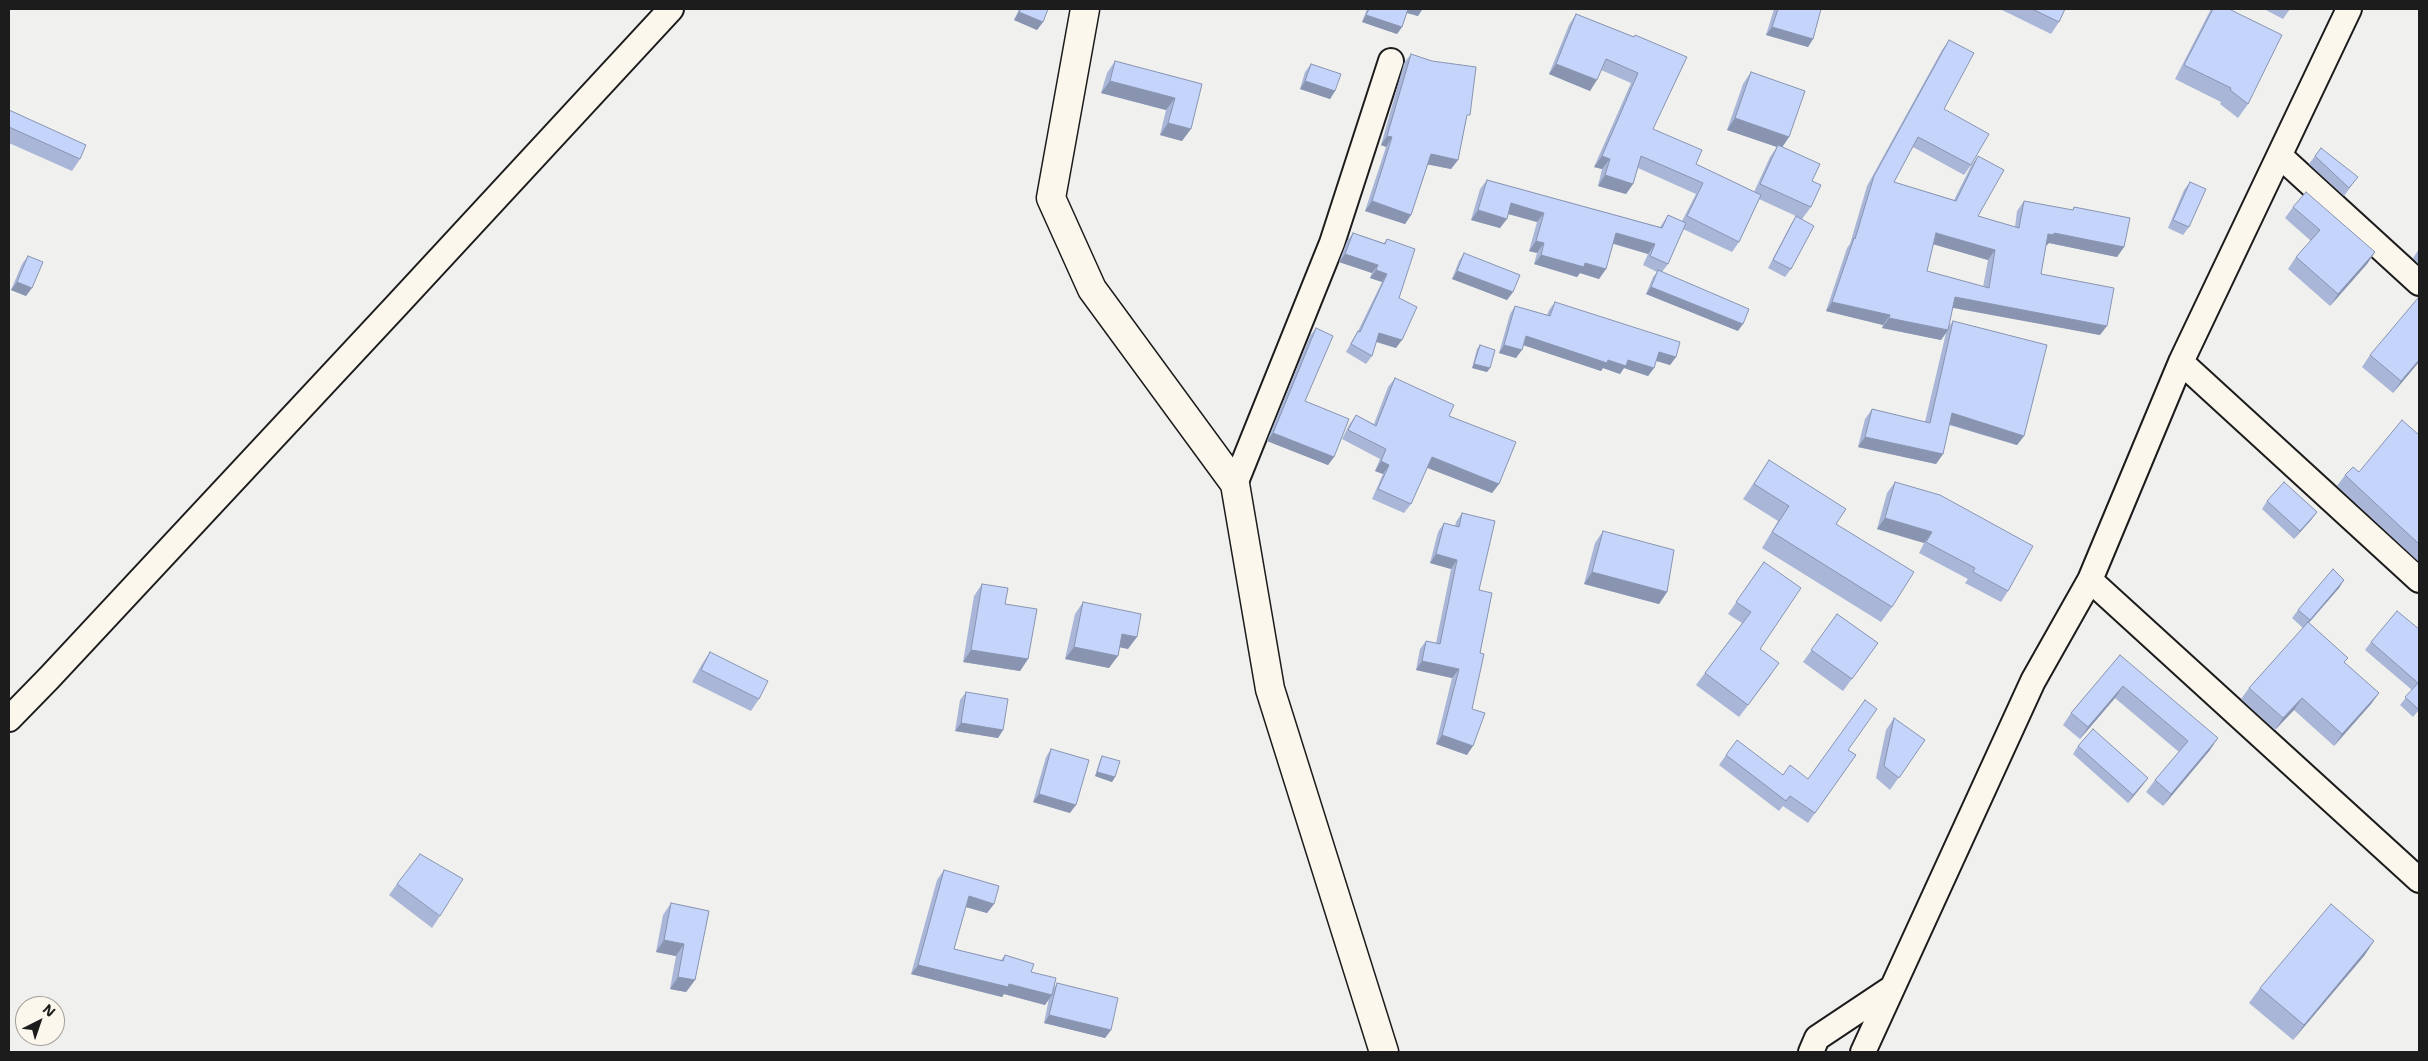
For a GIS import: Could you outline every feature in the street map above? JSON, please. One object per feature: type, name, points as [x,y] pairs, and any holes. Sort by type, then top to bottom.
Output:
[{"type":"street","points":[[9,719],[671,9]]},
{"type":"street","points":[[1085,9],[1051,198],[1092,288],[1235,484],[1270,689],[1384,1052]]},
{"type":"street","points":[[1864,1052],[2033,681],[2090,580],[2181,362],[2350,9]]},
{"type":"street","points":[[1235,484],[1332,243],[1391,61]]},
{"type":"street","points":[[2280,156],[2419,283]]},
{"type":"street","points":[[2181,362],[2419,580]]},
{"type":"street","points":[[2090,580],[2419,880]]},
{"type":"street","points":[[1811,1052],[1817,1038],[1892,988]]},
{"type":"building","points":[[1021,9],[1048,9],[1043,22],[1019,12]]},
{"type":"building","points":[[1369,9],[1408,9],[1402,27],[1366,15]]},
{"type":"building","points":[[1778,9],[1821,9],[1813,39],[1772,27]]},
{"type":"building","points":[[2032,9],[2065,9],[2059,22]]},
{"type":"building","points":[[2213,9],[2232,9],[2282,35],[2248,104],[2230,90],[2231,88],[2184,65]]},
{"type":"building","points":[[1576,14],[1634,37],[1635,35],[1687,57],[1653,129],[1702,150],[1696,164],[1761,195],[1739,242],[1687,216],[1703,183],[1641,156],[1633,184],[1605,175],[1610,159],[1602,156],[1638,73],[1606,59],[1597,80],[1556,64]]},
{"type":"building","points":[[1949,40],[1974,53],[1944,109],[1989,134],[1971,165],[1918,137],[1894,182],[1956,201],[1978,156],[2004,170],[1978,216],[2019,228],[2024,201],[2073,210],[2074,207],[2130,218],[2124,247],[2054,233],[2054,235],[2048,234],[2041,274],[2114,288],[2107,326],[1955,297],[1948,330],[1889,318],[1890,315],[1832,302],[1855,239],[1874,176]],"holes":[[[1936,233],[1995,250],[1989,288],[1927,271]]]},
{"type":"building","points":[[1411,54],[1432,61],[1476,67],[1470,115],[1467,115],[1458,160],[1431,154],[1411,215],[1372,201],[1392,137],[1387,136]]},
{"type":"building","points":[[1115,61],[1202,84],[1191,129],[1168,123],[1175,98],[1110,81]]},
{"type":"building","points":[[1311,64],[1341,74],[1335,91],[1305,81]]},
{"type":"building","points":[[1751,72],[1805,91],[1789,137],[1735,118]]},
{"type":"building","points":[[9,110],[86,145],[80,159],[9,127]]},
{"type":"building","points":[[1778,145],[1820,164],[1812,181],[1821,185],[1811,207],[1760,184]]},
{"type":"building","points":[[2321,148],[2358,177],[2349,188],[2315,156]]},
{"type":"building","points":[[1487,180],[1662,228],[1668,215],[1686,223],[1668,264],[1650,256],[1655,244],[1616,233],[1606,269],[1585,263],[1584,267],[1541,255],[1544,243],[1536,241],[1544,213],[1511,203],[1507,219],[1478,210]]},
{"type":"building","points":[[2190,182],[2206,189],[2189,227],[2173,220]]},
{"type":"building","points":[[2306,192],[2375,252],[2338,294],[2296,257],[2320,230],[2293,207]]},
{"type":"building","points":[[1796,216],[1814,226],[1791,269],[1773,260]]},
{"type":"building","points":[[1353,233],[1385,244],[1387,239],[1415,249],[1399,298],[1417,307],[1402,340],[1379,333],[1372,356],[1351,344],[1358,331],[1360,332],[1387,274],[1376,270],[1378,265],[1345,254]]},
{"type":"building","points":[[1464,253],[1520,275],[1513,292],[1457,271]]},
{"type":"building","points":[[28,256],[43,262],[32,288],[17,282]]},
{"type":"building","points":[[1658,270],[1749,309],[1743,324],[1651,287]]},
{"type":"building","points":[[2418,298],[2419,360],[2401,381],[2370,355]]},
{"type":"building","points":[[1555,302],[1680,342],[1676,357],[1659,352],[1654,368],[1628,360],[1626,366],[1608,360],[1607,363],[1526,336],[1522,350],[1504,345],[1515,306],[1550,316]]},
{"type":"building","points":[[1953,321],[2047,345],[2024,436],[1952,413],[1943,454],[1865,437],[1872,409],[1930,423]]},
{"type":"building","points":[[1316,328],[1333,336],[1305,401],[1349,419],[1334,457],[1273,433]]},
{"type":"building","points":[[1480,345],[1495,350],[1490,368],[1474,364]]},
{"type":"building","points":[[1395,378],[1454,405],[1449,416],[1516,442],[1499,484],[1432,457],[1411,504],[1378,489],[1389,465],[1381,461],[1386,449],[1348,430],[1356,415],[1376,426]]},
{"type":"building","points":[[2402,420],[2419,435],[2419,544],[2345,475],[2353,467],[2359,472]]},
{"type":"building","points":[[1769,460],[1846,509],[1836,524],[1914,572],[1892,607],[1772,532],[1789,506],[1754,484]]},
{"type":"building","points":[[1895,482],[1940,495],[2033,546],[2008,591],[1973,572],[1975,568],[1926,542],[1932,532],[1885,518]]},
{"type":"building","points":[[2284,482],[2317,512],[2300,531],[2267,501]]},
{"type":"building","points":[[1462,513],[1495,521],[1479,590],[1492,593],[1480,653],[1484,654],[1472,709],[1485,713],[1473,746],[1442,735],[1459,669],[1422,661],[1426,641],[1440,644],[1457,560],[1436,554],[1444,523],[1459,527]]},
{"type":"building","points":[[1603,531],[1674,550],[1667,592],[1592,572]]},
{"type":"building","points":[[1764,562],[1801,588],[1760,649],[1779,663],[1748,705],[1705,673],[1751,612],[1736,602]]},
{"type":"building","points":[[2333,569],[2344,580],[2310,620],[2298,610]]},
{"type":"building","points":[[982,584],[1008,588],[1005,604],[1037,609],[1028,659],[971,650]]},
{"type":"building","points":[[1083,602],[1141,614],[1137,637],[1122,634],[1118,656],[1074,647]]},
{"type":"building","points":[[2397,611],[2419,629],[2418,709],[2405,697],[2418,683],[2371,642]]},
{"type":"building","points":[[1837,614],[1878,643],[1852,679],[1811,650]]},
{"type":"building","points":[[2308,622],[2348,658],[2344,662],[2379,693],[2342,734],[2302,698],[2283,718],[2249,688]]},
{"type":"building","points":[[710,652],[768,681],[759,699],[701,670]]},
{"type":"building","points":[[2120,655],[2218,738],[2171,794],[2155,780],[2188,741],[2123,686],[2088,727],[2071,713]]},
{"type":"building","points":[[966,692],[1008,699],[1003,730],[961,723]]},
{"type":"building","points":[[1865,700],[1877,709],[1848,750],[1856,755],[1815,813],[1790,796],[1786,801],[1726,755],[1737,740],[1783,775],[1790,765],[1808,779]]},
{"type":"building","points":[[1894,718],[1925,740],[1899,778],[1884,766]]},
{"type":"building","points":[[2093,729],[2148,778],[2133,795],[2078,746]]},
{"type":"building","points":[[1051,749],[1089,760],[1076,805],[1039,794]]},
{"type":"building","points":[[1102,756],[1120,761],[1115,777],[1097,772]]},
{"type":"building","points":[[420,854],[463,879],[440,916],[397,884]]},
{"type":"building","points":[[944,870],[999,886],[994,904],[969,896],[954,949],[1003,961],[1005,955],[1034,964],[1031,972],[1056,978],[1052,995],[1009,984],[1008,987],[918,965]]},
{"type":"building","points":[[671,903],[709,911],[695,980],[678,977],[684,944],[664,940]]},
{"type":"building","points":[[2331,904],[2374,941],[2304,1025],[2260,988]]},
{"type":"building","points":[[1057,983],[1118,998],[1111,1030],[1049,1015]]}]
